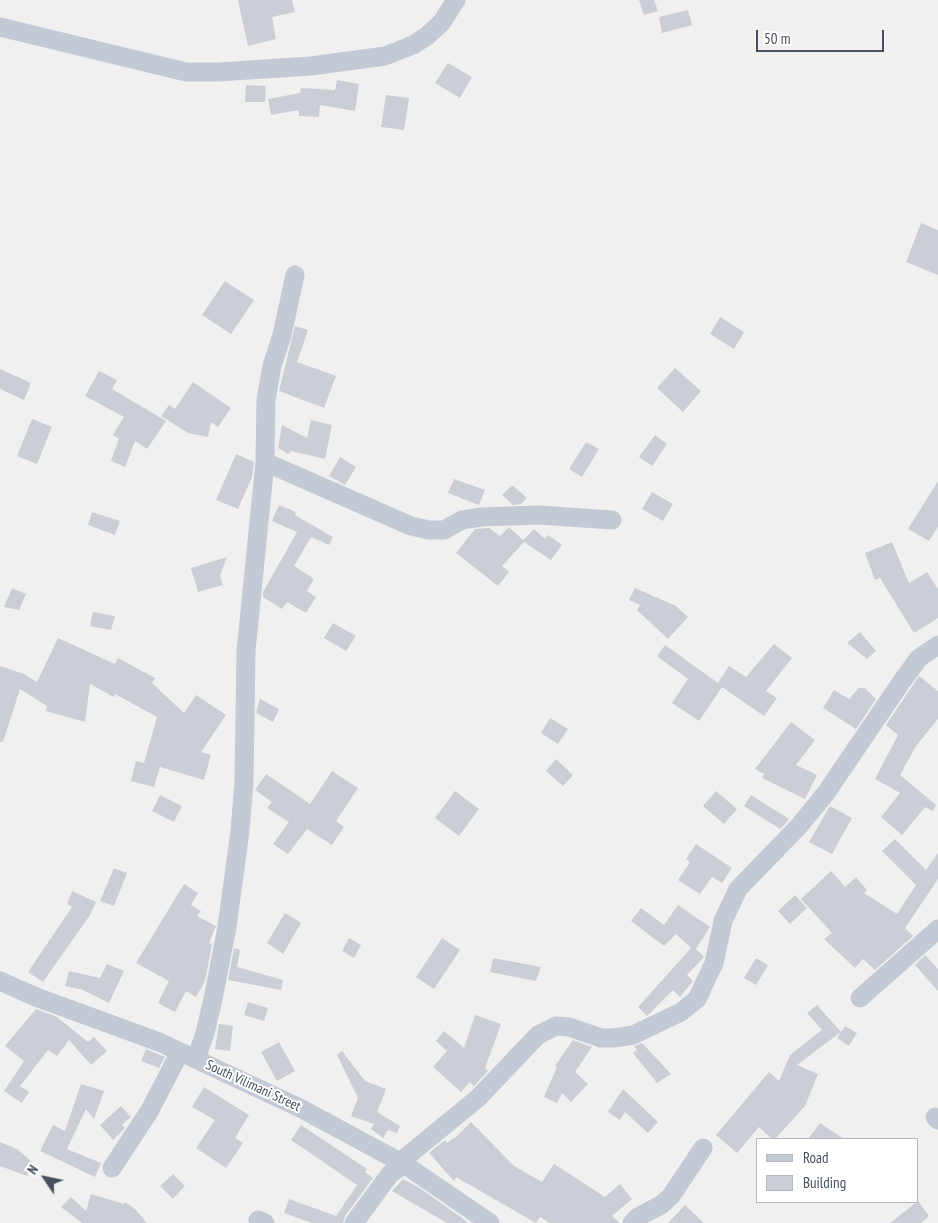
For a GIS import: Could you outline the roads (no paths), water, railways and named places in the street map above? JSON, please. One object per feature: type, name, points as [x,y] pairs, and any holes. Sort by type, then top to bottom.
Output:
[{"type":"street","points":[[0,27],[186,72],[218,72],[311,66],[385,56],[413,46],[427,36],[442,22],[456,0]]},
{"type":"street","points":[[112,1168],[150,1110],[205,1033],[214,999],[227,927],[240,831],[244,781],[246,651],[265,462],[265,426],[270,374],[295,276]]},
{"type":"street","points":[[265,462],[411,526],[429,530],[444,530],[462,520],[481,516],[539,515],[612,520]]},
{"type":"street","points":[[354,1223],[381,1184],[402,1163],[478,1098],[530,1041],[542,1032],[556,1026],[569,1027],[602,1038],[634,1035],[681,1012],[697,999],[714,963],[723,921],[738,889],[810,813],[919,658],[938,645]]},
{"type":"street","points":[[860,998],[938,929]]},
{"type":"street","name":"South Vilimani Street","points":[[0,981],[27,994],[127,1029],[300,1108],[402,1163],[490,1223]]},
{"type":"street","points":[[632,1223],[638,1217],[661,1205],[671,1196],[703,1148]]}]
